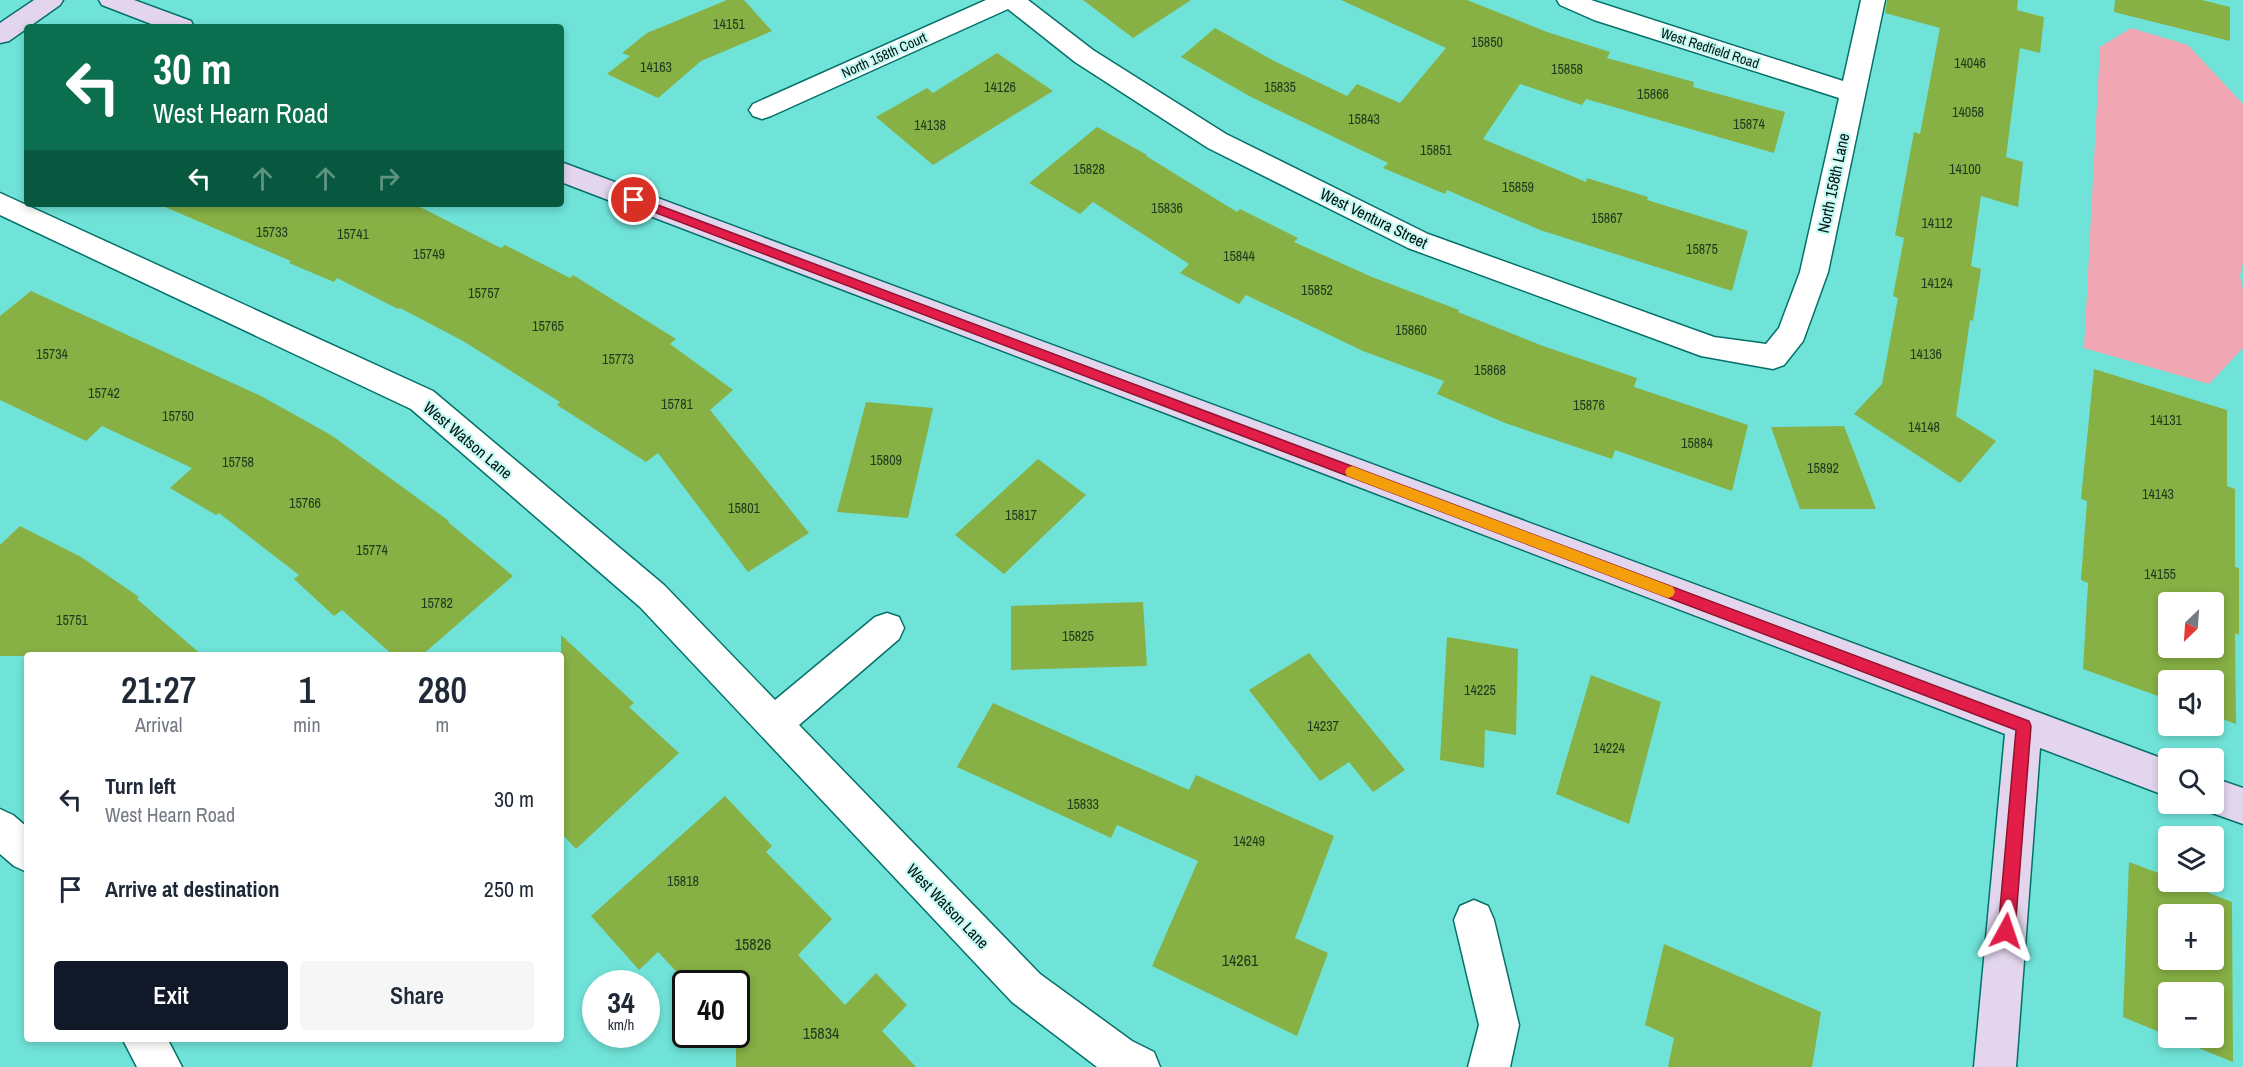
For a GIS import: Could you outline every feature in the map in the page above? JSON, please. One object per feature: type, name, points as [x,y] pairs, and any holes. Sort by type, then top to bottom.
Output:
[{"type":"street","points":[[0,35],[51,0]]},
{"type":"street","points":[[111,0],[174,24]]},
{"type":"street","name":"North 158th Court","points":[[762,110],[1007,0]]},
{"type":"street","name":"West Ventura Street","points":[[1012,0],[1084,56],[1217,141],[1418,241],[1712,348],[1773,357]]},
{"type":"street","name":"West Redfield Road","points":[[1569,0],[1603,14],[1853,93]]},
{"type":"street","name":"North 158th Lane","points":[[1773,357],[1792,333],[1814,272],[1873,0]]},
{"type":"street","points":[[564,173],[2158,775]]},
{"type":"street","name":"West Watson Lane","points":[[0,203],[422,400],[652,596],[1026,988],[1117,1056],[1139,1067]]},
{"type":"street","points":[[774,724],[886,628]]},
{"type":"street","points":[[1995,1067],[2024,726]]},
{"type":"street","points":[[2224,799],[2243,806]]},
{"type":"street","points":[[0,828],[24,850]]},
{"type":"street","points":[[1474,920],[1499,1025],[1489,1067]]},
{"type":"street","points":[[145,1042],[161,1067]]},
{"type":"shaded area","points":[[2131,28],[2188,45],[2243,104],[2243,263],[2240,276],[2243,290],[2243,348],[2209,384],[2084,348],[2100,47]]},
{"type":"building","points":[[727,0],[744,0],[772,31],[701,61],[658,98],[607,74],[630,56],[622,53],[647,33]]},
{"type":"building","points":[[1083,0],[1191,0],[1133,38]]},
{"type":"building","points":[[1341,0],[1467,0],[1547,32],[1610,52],[1607,58],[1694,82],[1693,87],[1785,112],[1774,153],[1586,99],[1582,105],[1520,84],[1483,139],[1586,182],[1587,178],[1648,197],[1647,200],[1748,231],[1732,291],[1540,230],[1447,190],[1445,194],[1383,168],[1388,163],[1251,97],[1181,57],[1215,28],[1276,62],[1347,96],[1357,84],[1400,103],[1446,48]]},
{"type":"building","points":[[1887,0],[2018,0],[2017,10],[2044,17],[2040,53],[2020,48],[2006,157],[2023,162],[2018,207],[1981,196],[1971,266],[1981,269],[1973,321],[1970,320],[1956,416],[1996,441],[1960,483],[1854,414],[1882,384],[1898,298],[1893,296],[1904,238],[1895,235],[1914,132],[1920,134],[1940,28],[1885,13]]},
{"type":"building","points":[[2115,0],[2202,0],[2230,7],[2230,41],[2114,12]]},
{"type":"building","points":[[997,53],[1053,91],[933,165],[876,117],[927,88],[933,93]]},
{"type":"building","points":[[1097,127],[1147,155],[1237,212],[1240,209],[1298,238],[1294,242],[1372,277],[1459,310],[1458,312],[1543,346],[1637,378],[1634,387],[1748,425],[1732,491],[1615,450],[1612,459],[1505,423],[1437,394],[1444,381],[1363,351],[1246,295],[1239,304],[1180,273],[1189,264],[1093,202],[1080,214],[1029,183]]},
{"type":"building","points":[[165,207],[420,207],[501,248],[505,245],[570,278],[573,275],[676,339],[670,344],[733,390],[710,410],[809,533],[748,572],[658,453],[646,462],[557,405],[560,402],[463,341],[337,278],[334,282],[289,263],[291,261]]},
{"type":"building","points":[[31,291],[261,396],[331,435],[449,521],[513,576],[426,652],[389,652],[342,610],[334,616],[294,579],[299,575],[219,513],[216,515],[170,488],[192,468],[102,426],[86,441],[0,400],[0,316]]},
{"type":"building","points":[[2094,369],[2227,410],[2227,486],[2235,489],[2235,567],[2239,568],[2239,635],[2235,633],[2236,724],[2224,720],[2224,670],[2158,670],[2158,696],[2083,669],[2088,583],[2081,580],[2087,501],[2081,499]]},
{"type":"building","points":[[866,402],[933,408],[908,518],[837,512]]},
{"type":"building","points":[[1844,426],[1876,509],[1800,509],[1771,427]]},
{"type":"building","points":[[1038,459],[1086,495],[1004,574],[955,535]]},
{"type":"building","points":[[20,526],[81,557],[139,597],[137,599],[198,652],[24,652],[24,656],[0,656],[0,545]]},
{"type":"building","points":[[1143,602],[1147,666],[1011,670],[1011,606]]},
{"type":"building","points":[[561,635],[634,703],[629,707],[679,753],[576,849],[564,836],[564,652],[561,652]]},
{"type":"building","points":[[1447,637],[1518,649],[1516,735],[1485,730],[1484,768],[1440,760]]},
{"type":"building","points":[[1309,653],[1405,770],[1373,792],[1349,762],[1320,781],[1249,690]]},
{"type":"building","points":[[1591,675],[1661,702],[1629,824],[1556,794]]},
{"type":"building","points":[[993,703],[1189,790],[1196,775],[1334,836],[1295,938],[1328,953],[1297,1036],[1152,966],[1198,861],[1117,825],[1111,838],[957,767]]},
{"type":"building","points":[[725,796],[772,846],[766,852],[832,919],[798,955],[845,1005],[876,973],[907,1005],[882,1031],[916,1067],[736,1067],[736,1048],[750,1048],[750,970],[675,970],[658,952],[639,970],[591,916]]},
{"type":"building","points":[[2129,862],[2158,873],[2158,892],[2206,892],[2232,902],[2233,1062],[2199,1048],[2224,1048],[2224,982],[2158,982],[2158,1031],[2123,1017]]},
{"type":"building","points":[[1664,944],[1821,1012],[1812,1067],[1668,1067],[1674,1038],[1645,1025]]},
{"type":"slow traffic","points":[[1352,472],[1668,592]]},
{"type":"route","points":[[634,200],[2024,726],[2006,931]]}]
